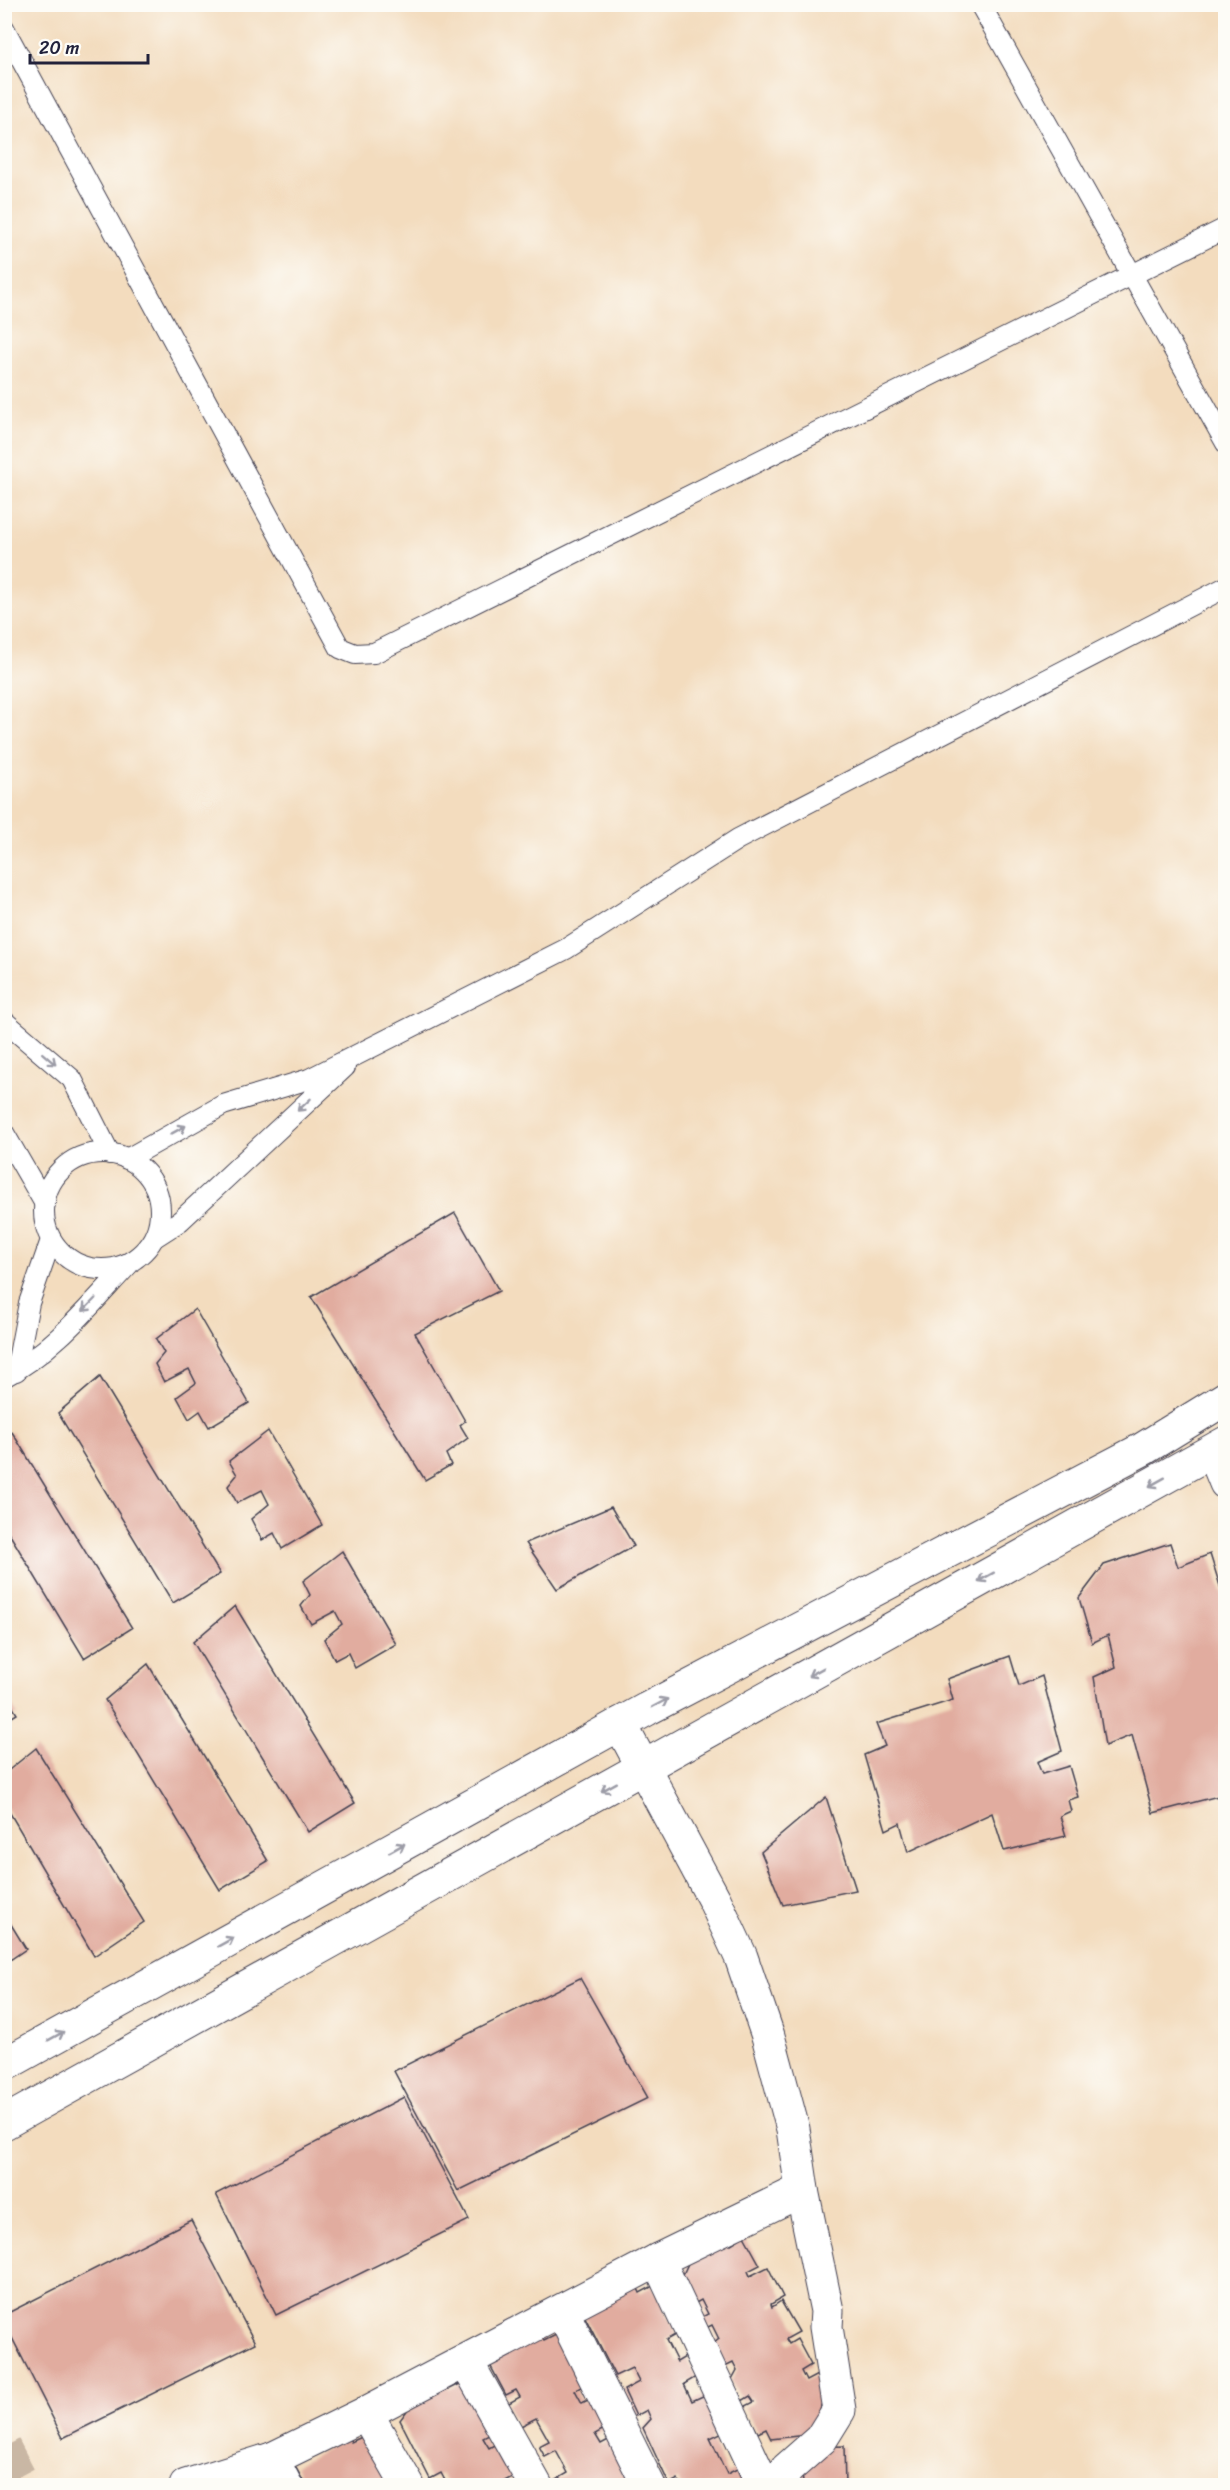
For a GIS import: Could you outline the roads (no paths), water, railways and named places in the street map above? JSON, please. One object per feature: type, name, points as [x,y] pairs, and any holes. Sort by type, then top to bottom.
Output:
[{"type":"main road","points":[[4,2065],[620,1724],[1143,1449],[1226,1398]]},
{"type":"main road","points":[[1173,1430],[1210,1452],[1226,1483]]},
{"type":"main road","points":[[4,2123],[1210,1452]]},
{"type":"main road","points":[[620,1724],[715,1901],[741,1957],[768,2036],[793,2129],[802,2190],[827,2311],[826,2327],[839,2410],[821,2439],[787,2469],[777,2486]]},
{"type":"main road","points":[[186,2486],[279,2472],[366,2413],[658,2260],[802,2190]]},
{"type":"main road","points":[[658,2260],[764,2486]]},
{"type":"main road","points":[[562,2311],[649,2486]]},
{"type":"main road","points":[[466,2361],[536,2486]]},
{"type":"main road","points":[[366,2413],[408,2486]]},
{"type":"lane","points":[[980,4],[1226,443]]},
{"type":"lane","points":[[4,28],[340,648],[355,654],[374,652],[1226,228]]},
{"type":"lane","points":[[119,1156],[223,1105],[309,1079],[566,949],[738,839],[1226,587]]},
{"type":"lane","points":[[4,1021],[72,1079],[119,1156]]},
{"type":"lane","points":[[155,1236],[180,1221],[363,1051]]},
{"type":"lane","points":[[4,1133],[45,1204]]},
{"type":"lane","points":[[10,1374],[60,1336],[130,1263],[144,1252],[155,1236],[160,1219],[160,1201],[154,1184],[142,1169],[119,1156],[92,1154],[75,1160],[60,1172],[50,1186],[45,1204],[46,1222],[51,1240],[63,1254],[77,1264],[95,1270],[113,1269],[130,1263]]},
{"type":"lane","points":[[10,1374],[29,1303],[51,1240]]},
{"type":"tunnel","points":[[4,2447],[24,2486]]}]
